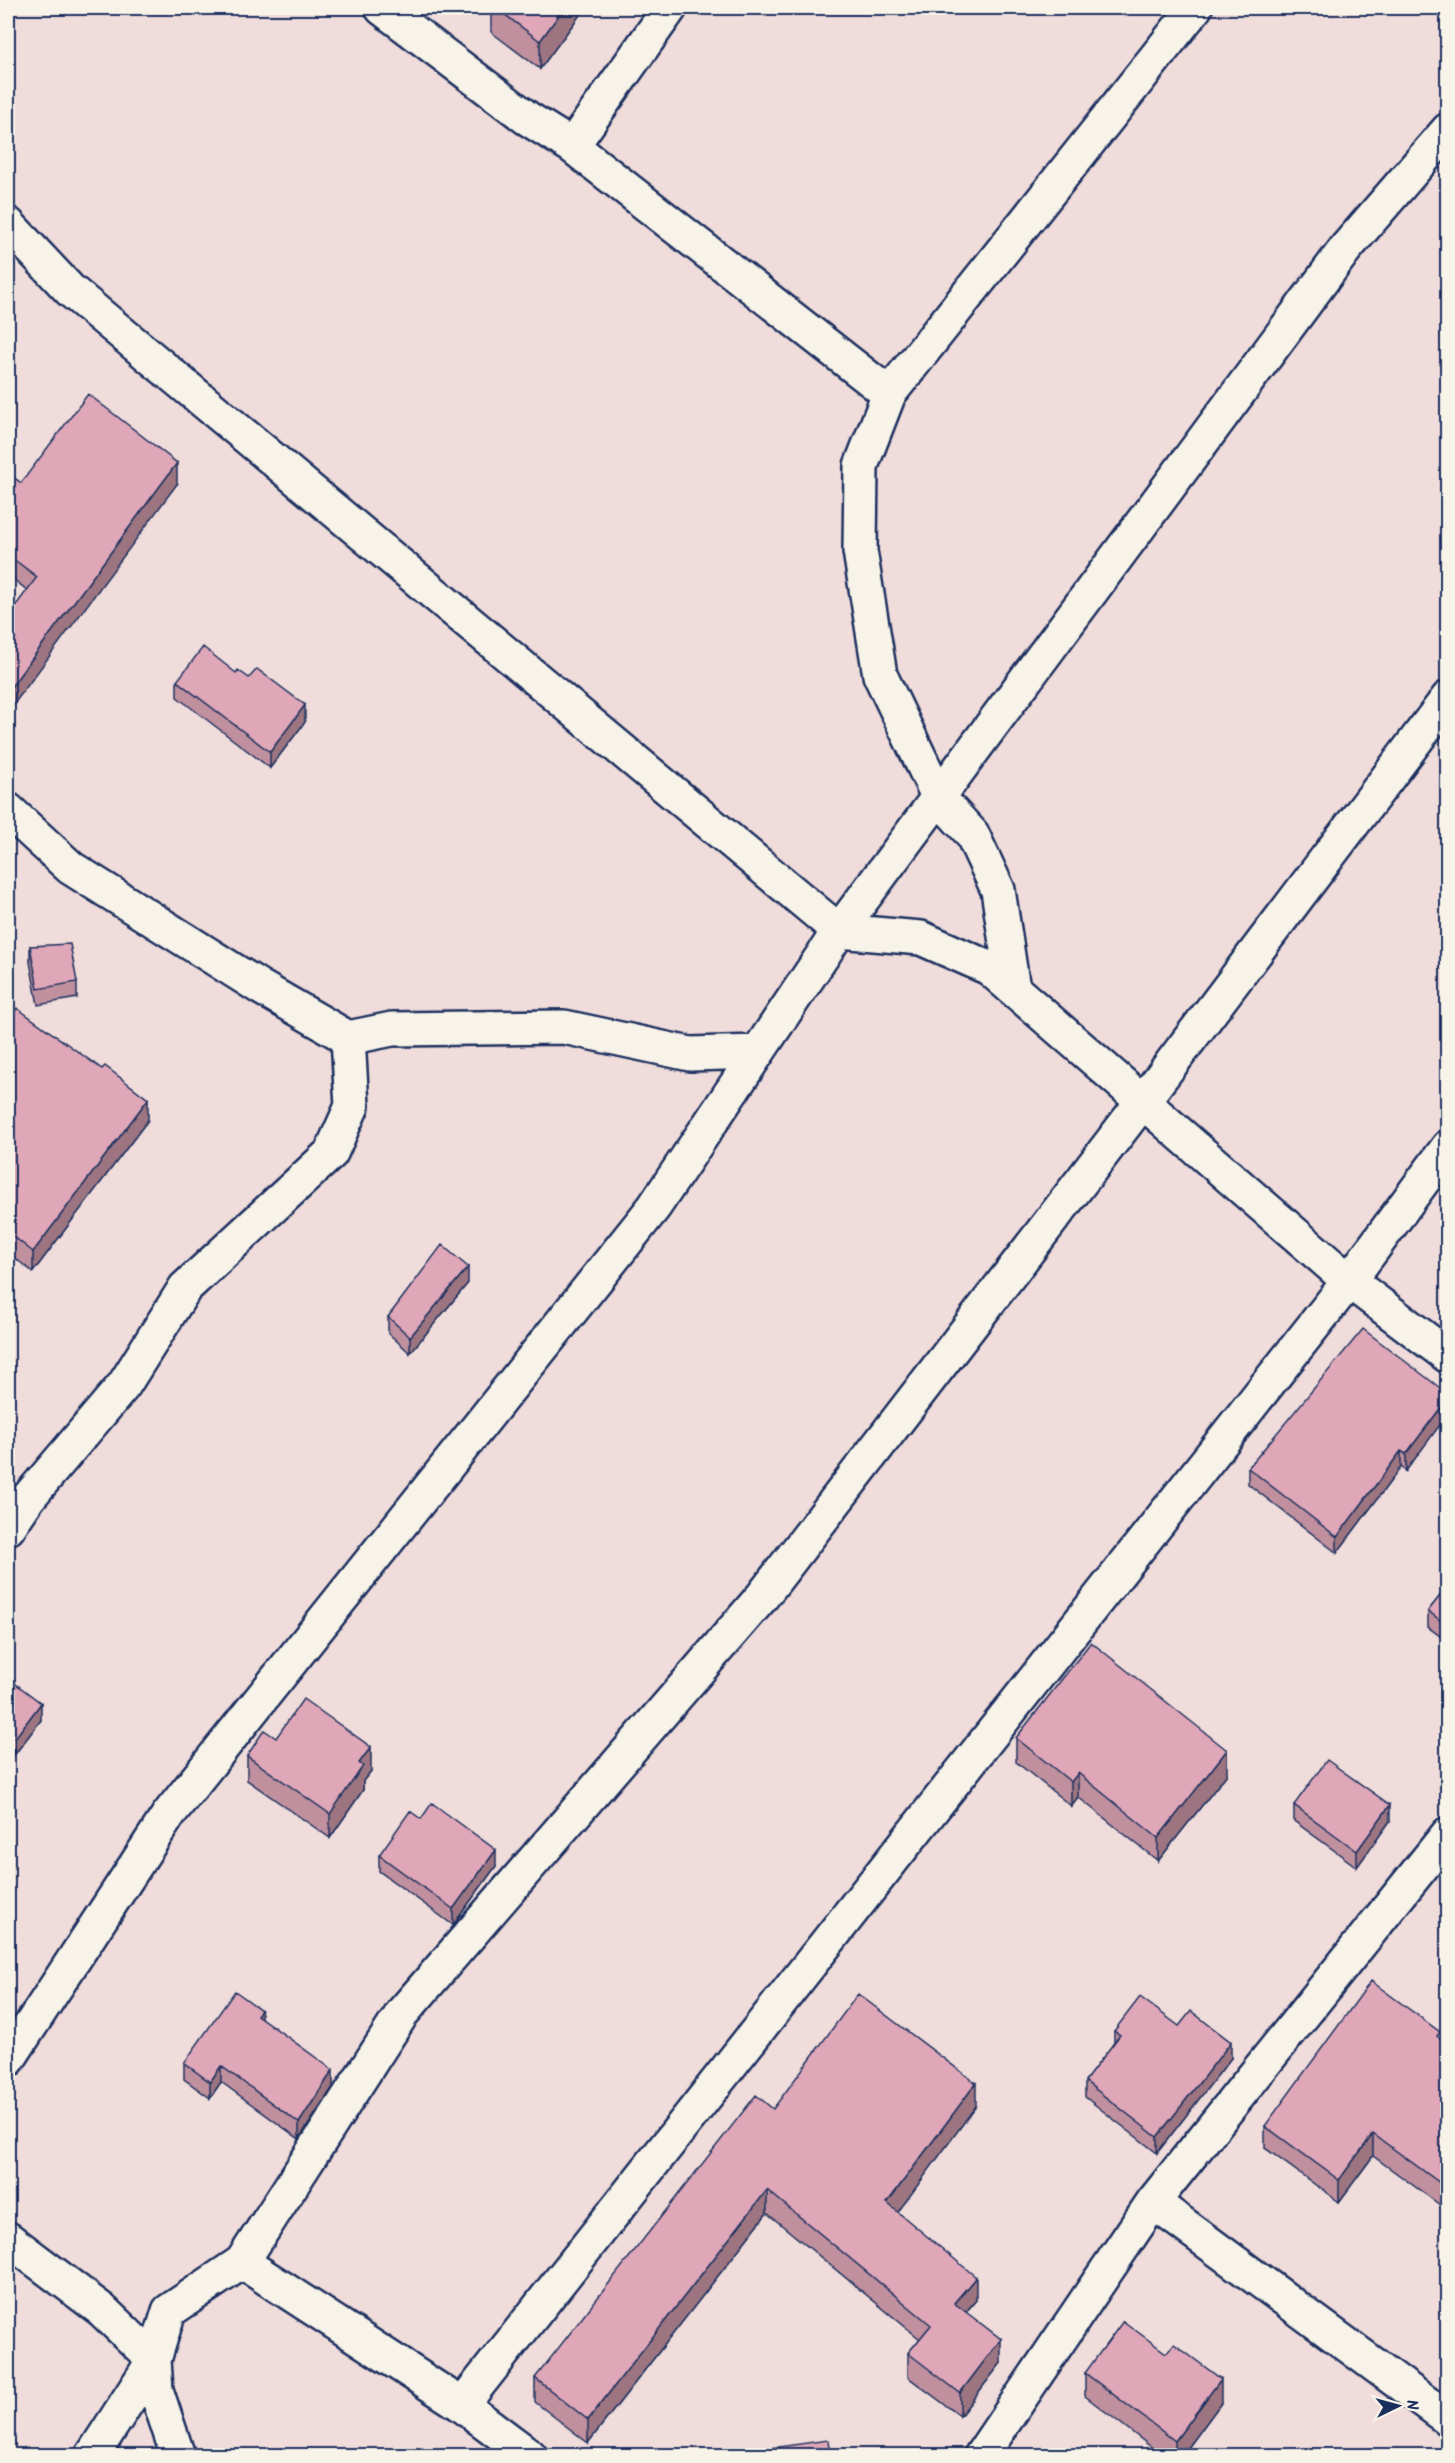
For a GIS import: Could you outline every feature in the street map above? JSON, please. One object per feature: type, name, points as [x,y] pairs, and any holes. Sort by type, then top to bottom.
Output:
[{"type":"street","points":[[382,8],[527,118],[572,146],[889,394]]},
{"type":"street","points":[[572,146],[670,8]]},
{"type":"street","points":[[1013,989],[998,890],[972,834],[939,798],[880,675],[860,550],[861,466],[889,394],[1195,8]]},
{"type":"street","points":[[8,2060],[169,1814],[654,1207],[839,931],[1346,248],[1448,130]]},
{"type":"street","points":[[8,224],[70,290],[839,931],[921,939],[989,968],[1349,1281],[1448,1356]]},
{"type":"street","points":[[92,2456],[154,2360],[169,2311],[242,2262],[403,2012],[761,1598],[1143,1101],[1448,698]]},
{"type":"street","points":[[8,810],[71,868],[260,987],[348,1038],[392,1029],[564,1027],[690,1054],[758,1052]]},
{"type":"street","points":[[8,1528],[29,1497],[124,1385],[185,1288],[332,1154],[352,1106],[348,1038]]},
{"type":"street","points":[[462,2405],[1349,1281],[1448,1147]]},
{"type":"street","points":[[981,2456],[1153,2202],[1448,1834]]},
{"type":"street","points":[[1153,2202],[1448,2419]]},
{"type":"street","points":[[8,2239],[102,2310],[154,2360],[156,2390],[178,2456]]},
{"type":"street","points":[[242,2262],[462,2405],[530,2456]]},
{"type":"building","points":[[496,8],[564,8],[540,41]]},
{"type":"building","points":[[88,394],[177,463],[8,691],[8,616],[37,577],[8,555],[8,473],[21,483]]},
{"type":"building","points":[[203,647],[236,673],[238,670],[249,678],[257,669],[305,705],[270,752],[177,681]]},
{"type":"building","points":[[70,944],[77,982],[38,989],[30,946]]},
{"type":"building","points":[[17,1008],[102,1069],[105,1066],[148,1099],[33,1252],[8,1232],[8,1206],[12,1200],[8,1197],[8,1102],[13,1095],[8,1091],[8,1021]]},
{"type":"building","points":[[442,1245],[468,1267],[410,1337],[388,1317]]},
{"type":"building","points":[[1363,1329],[1448,1394],[1448,1398],[1406,1454],[1401,1451],[1337,1537],[1248,1468]]},
{"type":"building","points":[[1448,1586],[1448,1626],[1428,1611]]},
{"type":"building","points":[[1091,1642],[1227,1750],[1158,1838],[1078,1773],[1071,1782],[1016,1738]]},
{"type":"building","points":[[8,1678],[41,1703],[15,1738],[8,1732]]},
{"type":"building","points":[[303,1699],[371,1747],[359,1763],[363,1766],[330,1814],[247,1756],[264,1730],[276,1738]]},
{"type":"building","points":[[1327,1760],[1390,1805],[1357,1851],[1294,1805]]},
{"type":"building","points":[[432,1803],[496,1850],[453,1909],[379,1855],[410,1811],[421,1819]]},
{"type":"building","points":[[1371,1981],[1440,2032],[1437,2036],[1448,2044],[1447,2188],[1373,2134],[1339,2180],[1265,2126]]},
{"type":"building","points":[[235,1991],[261,2010],[257,2015],[333,2070],[299,2123],[221,2066],[210,2082],[184,2063]]},
{"type":"building","points":[[858,1994],[976,2083],[887,2203],[976,2277],[954,2303],[1001,2339],[960,2393],[908,2353],[931,2325],[767,2190],[588,2420],[535,2378],[756,2095],[773,2109]]},
{"type":"building","points":[[1140,1997],[1179,2026],[1191,2011],[1231,2042],[1157,2137],[1085,2081],[1120,2035],[1114,2031]]},
{"type":"building","points":[[1123,2321],[1166,2353],[1174,2344],[1221,2379],[1175,2441],[1085,2373]]},
{"type":"building","points":[[828,2440],[830,2456],[736,2456],[736,2453]]},
{"type":"building","points":[[1171,2449],[1180,2456],[1166,2456]]}]
